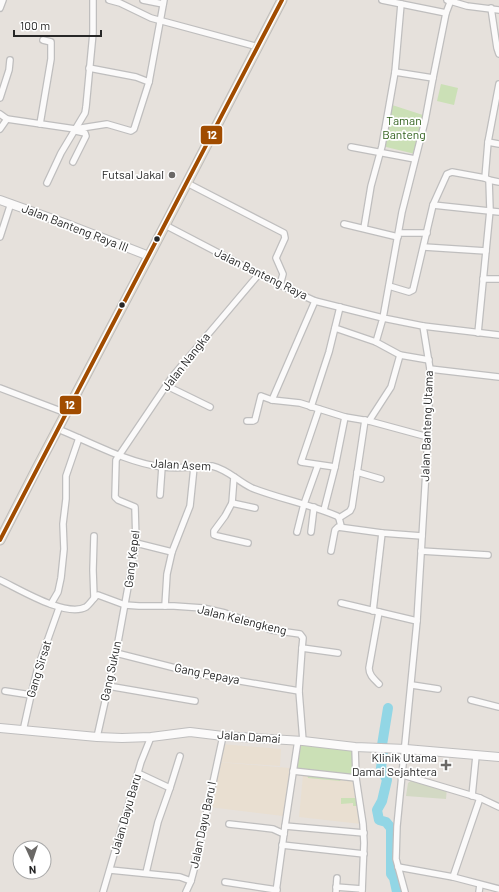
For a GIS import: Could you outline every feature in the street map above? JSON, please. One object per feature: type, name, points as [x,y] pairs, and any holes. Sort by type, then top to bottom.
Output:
[{"type":"main road","points":[[0,540],[282,0]]},
{"type":"main road","name":"Jalan Banteng Raya III","points":[[0,200],[149,256]]},
{"type":"main road","name":"Jalan Damai","points":[[0,728],[97,737],[151,737],[190,732],[223,736],[300,740],[355,747],[406,749],[499,757]]},
{"type":"street","points":[[0,8],[3,0]]},
{"type":"street","points":[[47,183],[61,153],[85,113],[93,33],[93,0]]},
{"type":"street","points":[[109,0],[160,21],[258,46]]},
{"type":"street","points":[[74,130],[103,124],[131,131],[134,129],[149,82],[164,2],[143,0]]},
{"type":"street","points":[[382,0],[446,13]]},
{"type":"street","points":[[376,342],[383,318],[402,212],[425,121],[449,0],[467,6],[499,10]]},
{"type":"street","points":[[364,228],[371,186],[380,152],[394,72],[401,4]]},
{"type":"street","points":[[491,8],[496,48],[499,54]]},
{"type":"street","points":[[40,124],[51,59],[51,42],[43,40]]},
{"type":"street","points":[[0,98],[9,70],[10,60]]},
{"type":"street","points":[[89,68],[136,77],[149,82]]},
{"type":"street","points":[[394,72],[433,78]]},
{"type":"street","points":[[478,333],[490,210],[487,179],[488,142],[499,84]]},
{"type":"street","points":[[0,114],[7,119],[83,132],[86,136],[73,162]]},
{"type":"street","points":[[0,129],[7,119]]},
{"type":"street","points":[[488,142],[499,144]]},
{"type":"street","points":[[351,147],[415,159]]},
{"type":"street","points":[[389,286],[409,292],[413,290],[433,205],[445,177],[450,173],[499,182]]},
{"type":"street","points":[[187,183],[284,233],[285,238],[276,258],[282,274],[280,285]]},
{"type":"street","points":[[0,237],[11,203]]},
{"type":"street","points":[[433,205],[499,212]]},
{"type":"street","points":[[344,224],[398,235],[427,233]]},
{"type":"street","name":"Jalan Banteng Raya","points":[[165,225],[280,285],[315,301],[383,318]]},
{"type":"street","points":[[424,247],[486,251]]},
{"type":"street","name":"Jalan Nangka","points":[[119,455],[188,357],[259,274]]},
{"type":"street","points":[[483,279],[499,279]]},
{"type":"street","points":[[272,400],[315,301]]},
{"type":"street","points":[[311,407],[329,352],[340,307]]},
{"type":"street","points":[[383,318],[424,326],[499,335]]},
{"type":"street","name":"Jalan Banteng Utama","points":[[405,892],[396,859],[397,826],[412,685],[428,437],[430,369],[424,326]]},
{"type":"street","points":[[335,328],[376,342],[400,355],[429,360]]},
{"type":"street","points":[[341,526],[339,518],[350,511],[367,420],[391,387],[400,355]]},
{"type":"street","points":[[430,369],[499,377]]},
{"type":"street","points":[[167,386],[210,407]]},
{"type":"street","points":[[0,388],[66,413]]},
{"type":"street","points":[[247,421],[255,420],[261,396],[272,400],[300,403],[345,417],[367,420],[428,437]]},
{"type":"street","points":[[319,409],[301,462],[335,467]]},
{"type":"street","points":[[324,510],[335,467],[345,417]]},
{"type":"street","name":"Jalan Asem","points":[[58,429],[128,460],[162,467],[212,466],[225,470],[251,488],[324,510],[339,518]]},
{"type":"street","points":[[51,604],[58,592],[62,578],[66,476],[79,438]]},
{"type":"street","name":"Gang Kepel","points":[[119,455],[116,460],[114,497],[135,507],[136,543],[125,605]]},
{"type":"street","points":[[298,532],[304,504],[318,464]]},
{"type":"street","points":[[160,495],[162,467]]},
{"type":"street","points":[[164,606],[167,574],[172,552],[190,506],[194,467]]},
{"type":"street","points":[[357,472],[381,479]]},
{"type":"street","points":[[232,476],[232,504],[226,516],[214,531],[214,535],[248,543]]},
{"type":"street","points":[[232,504],[255,508]]},
{"type":"street","points":[[312,532],[314,507]]},
{"type":"street","points":[[331,550],[336,528],[341,526],[382,533],[422,536]]},
{"type":"street","points":[[379,684],[373,679],[369,668],[376,611],[382,533]]},
{"type":"street","points":[[0,580],[59,608],[71,610],[86,607],[94,598],[94,536]]},
{"type":"street","points":[[136,543],[172,552]]},
{"type":"street","points":[[421,551],[488,555]]},
{"type":"street","name":"Jalan Kelengkeng","points":[[94,598],[98,595],[125,605],[203,608],[224,613],[272,630],[298,633],[303,638],[299,691],[300,740],[293,772],[276,891]]},
{"type":"street","points":[[341,603],[417,621]]},
{"type":"street","name":"Gang Sukun","points":[[97,737],[125,605]]},
{"type":"street","name":"Gang Sirsat","points":[[23,730],[31,694],[59,608]]},
{"type":"street","points":[[302,648],[338,653]]},
{"type":"street","name":"Gang Pepaya","points":[[116,653],[199,674],[299,691]]},
{"type":"street","points":[[412,685],[438,689]]},
{"type":"street","points":[[108,686],[195,701]]},
{"type":"street","points":[[5,691],[31,694]]},
{"type":"street","points":[[471,700],[499,707]]},
{"type":"street","name":"Jalan Dayu Baru I","points":[[110,870],[180,877],[190,881],[195,866],[223,736]]},
{"type":"street","name":"Jalan Dayu Baru","points":[[104,892],[141,762],[151,737]]},
{"type":"street","points":[[337,878],[336,889],[361,890],[364,832],[356,778],[355,747]]},
{"type":"street","points":[[146,873],[158,822],[180,756]]},
{"type":"street","points":[[472,796],[476,756]]},
{"type":"street","points":[[293,772],[356,778]]},
{"type":"street","points":[[138,773],[170,788]]},
{"type":"street","points":[[403,775],[480,798],[499,807]]},
{"type":"street","points":[[453,877],[480,798]]},
{"type":"street","points":[[229,824],[273,829],[284,834]]},
{"type":"street","points":[[285,826],[364,832]]},
{"type":"street","points":[[282,845],[362,854]]},
{"type":"street","points":[[398,867],[453,877],[499,889]]},
{"type":"street","points":[[186,892],[190,881]]},
{"type":"street","points":[[225,882],[276,891]]},
{"type":"street","points":[[479,892],[480,885]]},
{"type":"shaded area","points":[[221,744],[281,749],[280,766],[219,762]]},
{"type":"shaded area","points":[[218,762],[290,768],[283,816],[209,807]]},
{"type":"shaded area","points":[[303,775],[355,780],[361,824],[299,817]]},
{"type":"green space","name":"Taman Banteng","points":[[441,84],[458,88],[454,105],[437,101]]},
{"type":"green space","name":"Taman Banteng","points":[[389,104],[426,116],[415,154],[382,146]]},
{"type":"green space","points":[[299,741],[355,748],[356,778],[293,771]]},
{"type":"green space","points":[[307,774],[342,777],[340,781],[308,778]]},
{"type":"green space","points":[[414,779],[447,788],[446,799],[406,796],[408,783]]},
{"type":"green space","points":[[341,798],[358,798],[359,806],[353,806],[353,803],[341,804]]},
{"type":"waterway","points":[[382,745],[388,708]]},
{"type":"waterway","points":[[383,752],[381,768],[387,780],[382,801],[377,810],[379,820],[386,822],[391,828],[391,874],[394,878],[397,892]]},
{"type":"transit line","name":"12","points":[[0,540],[282,0]]},
{"type":"place","name":"Futsal Jakal","points":[[172,175]]},
{"type":"place","name":"Klinik Utama Damai Sejahtera","points":[[446,765]]}]
